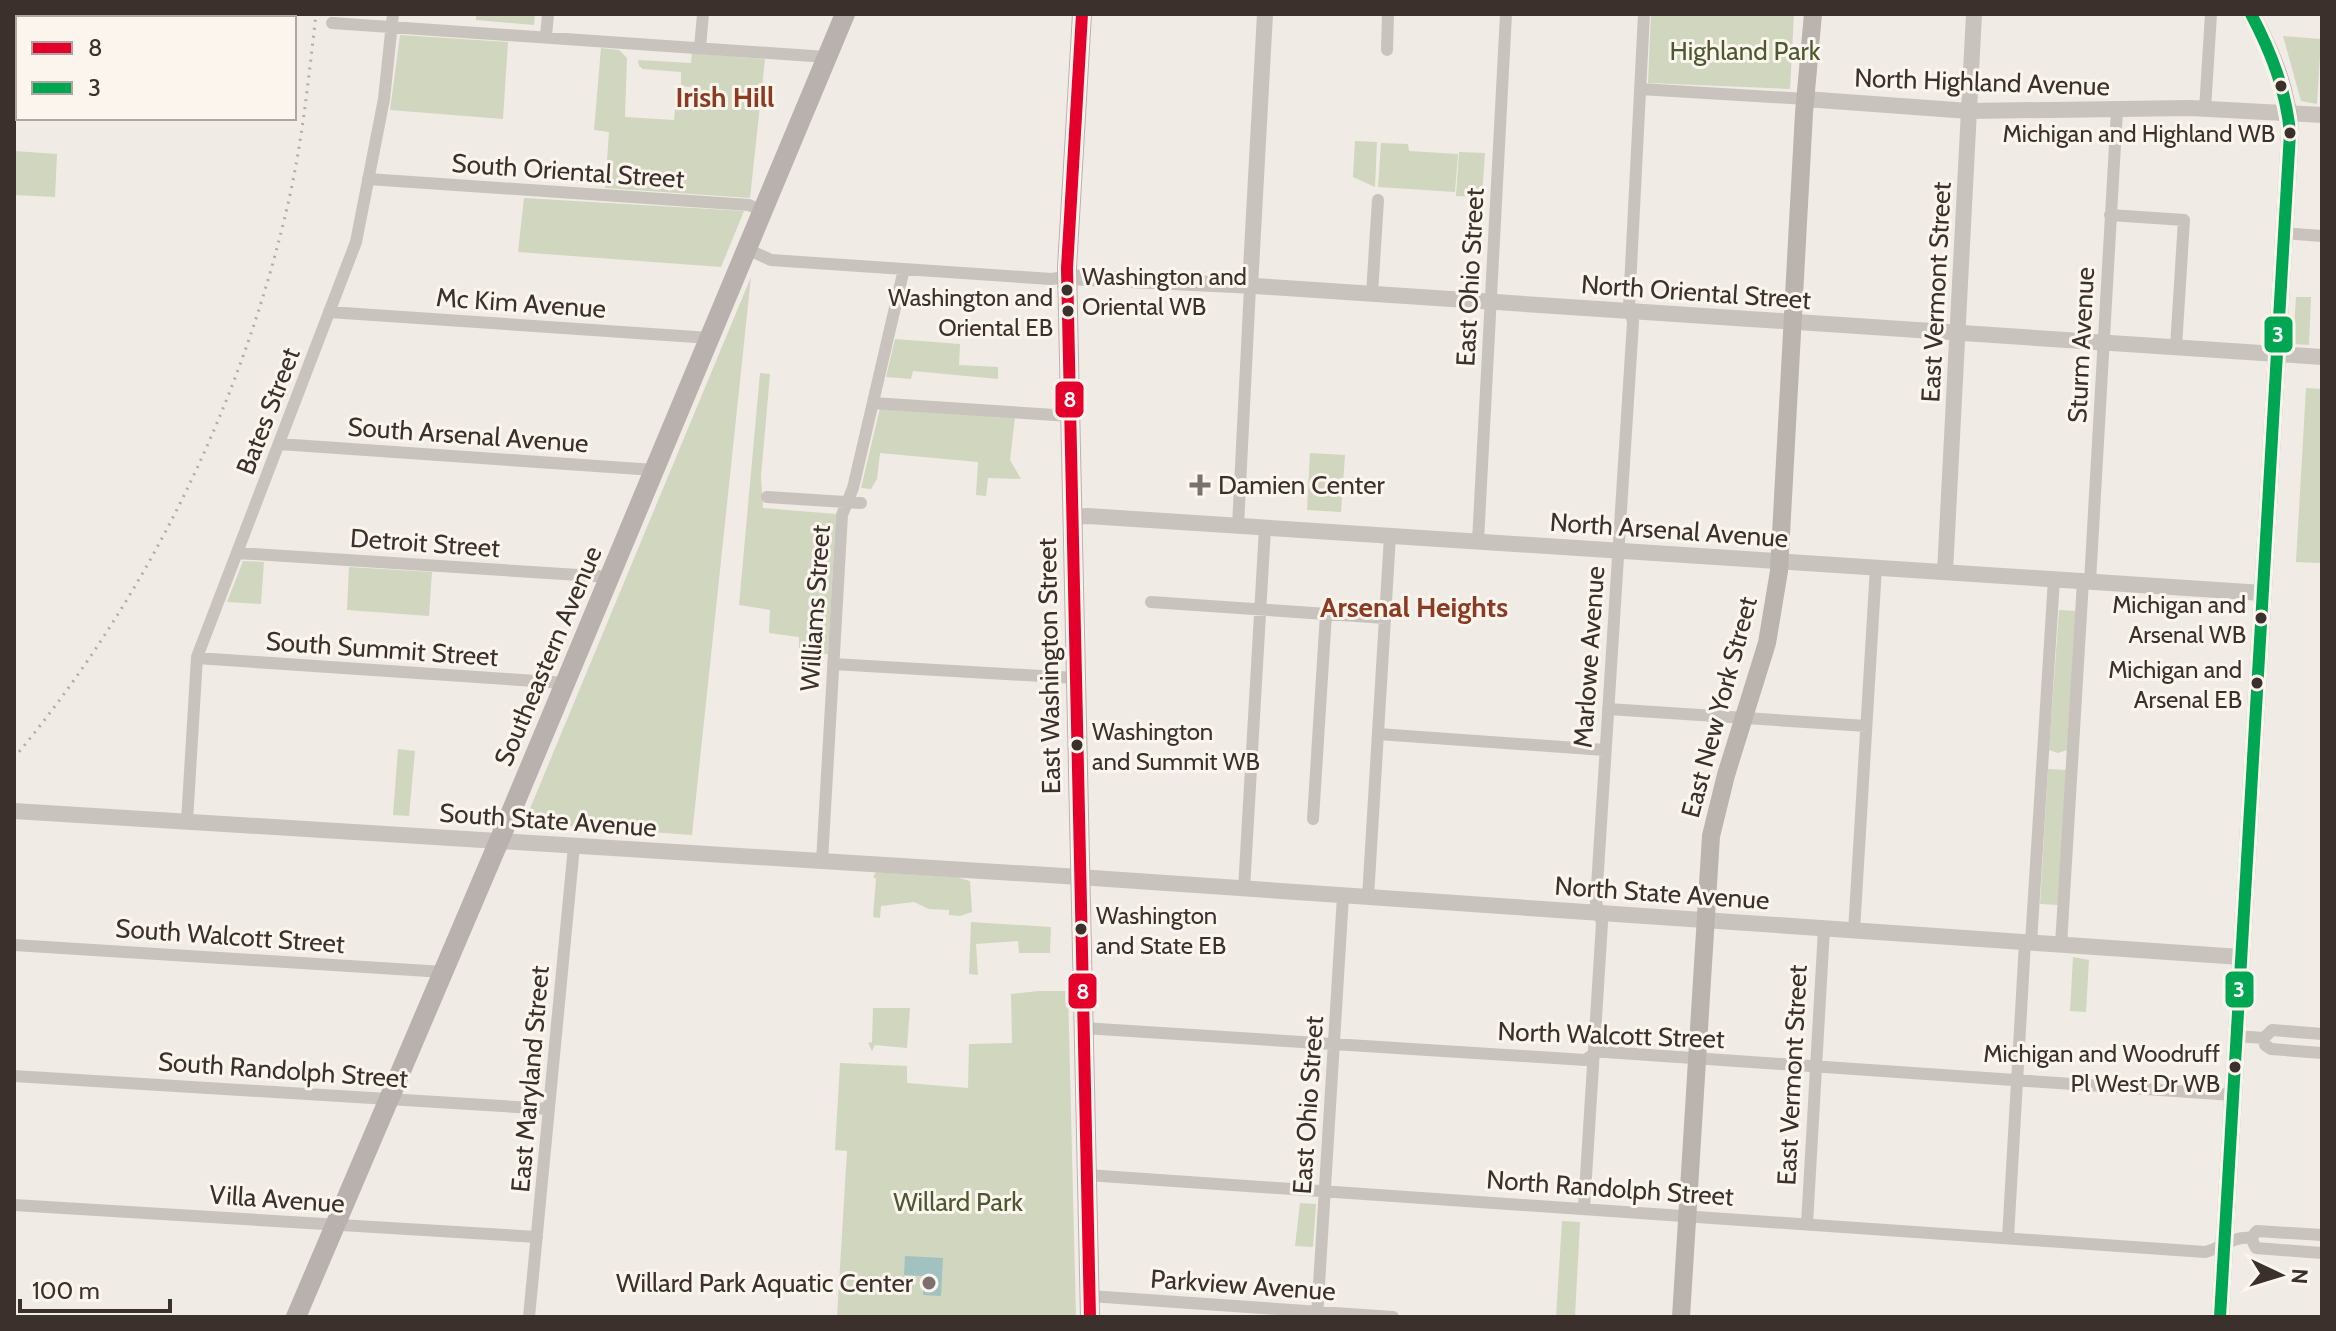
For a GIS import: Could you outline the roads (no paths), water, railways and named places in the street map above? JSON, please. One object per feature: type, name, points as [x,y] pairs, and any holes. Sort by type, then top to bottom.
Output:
[{"type":"main road","name":"Southeastern Avenue","points":[[296,1317],[444,972],[845,14]]},
{"type":"main road","name":"East Washington Street","points":[[1082,14],[1067,277],[1090,1317]]},
{"type":"main road","name":"East New York Street","points":[[1681,1317],[1714,821],[1770,630],[1780,561],[1805,99],[1813,14]]},
{"type":"main road","points":[[2220,1317],[2290,133],[2275,61],[2251,14]]},
{"type":"street","points":[[546,36],[548,14]]},
{"type":"street","points":[[700,47],[703,14]]},
{"type":"street","points":[[1238,526],[1265,14]]},
{"type":"street","points":[[1387,50],[1388,14]]},
{"type":"street","name":"East Ohio Street","points":[[1478,541],[1506,14]]},
{"type":"street","name":"Marlowe Avenue","points":[[1584,1208],[1602,923],[1596,902],[1633,322],[1630,312],[1644,14]]},
{"type":"street","name":"East Vermont Street","points":[[1945,572],[1974,14]]},
{"type":"street","points":[[2205,109],[2211,14]]},
{"type":"street","points":[[332,23],[392,20],[546,36],[827,57]]},
{"type":"street","name":"Bates Street","points":[[187,821],[197,658],[356,242],[383,110],[392,20]]},
{"type":"street","name":"North Highland Avenue","points":[[1640,89],[1969,111],[2205,109],[2322,115]]},
{"type":"street","name":"Sturm Avenue","points":[[2061,945],[2117,110]]},
{"type":"street","name":"South Oriental Street","points":[[368,179],[749,205],[763,211]]},
{"type":"street","points":[[1372,294],[1378,200]]},
{"type":"street","points":[[2110,215],[2184,220],[2176,347]]},
{"type":"street","points":[[2284,233],[2322,236]]},
{"type":"street","points":[[747,249],[771,260],[1051,279],[1067,277]]},
{"type":"street","name":"Williams Street","points":[[822,861],[842,515],[853,488],[904,269]]},
{"type":"street","name":"North Oriental Street","points":[[1067,277],[1372,294],[2322,357]]},
{"type":"street","name":"Mc Kim Avenue","points":[[329,312],[710,338]]},
{"type":"street","points":[[873,403],[1070,416]]},
{"type":"street","name":"South Arsenal Avenue","points":[[279,444],[654,470]]},
{"type":"street","points":[[767,497],[861,503]]},
{"type":"street","name":"North Arsenal Avenue","points":[[1072,517],[2263,593]]},
{"type":"street","points":[[1244,889],[1265,528]]},
{"type":"street","points":[[1368,897],[1390,536]]},
{"type":"street","name":"Detroit Street","points":[[237,553],[610,577]]},
{"type":"street","points":[[1854,931],[1876,567]]},
{"type":"street","points":[[2008,1238],[2054,579]]},
{"type":"street","points":[[1151,602],[1385,618]]},
{"type":"street","points":[[1313,819],[1326,614]]},
{"type":"street","name":"South Summit Street","points":[[197,658],[565,683]]},
{"type":"street","points":[[833,664],[1076,678]]},
{"type":"street","points":[[1608,709],[1866,726]]},
{"type":"street","points":[[1378,734],[1605,750]]},
{"type":"street","name":"South State Avenue","points":[[14,811],[1080,878]]},
{"type":"street","name":"East Maryland Street","points":[[529,1317],[574,846]]},
{"type":"street","name":"North State Avenue","points":[[1080,878],[2241,957]]},
{"type":"street","name":"East Ohio Street","points":[[1317,1315],[1343,896]]},
{"type":"street","name":"East Vermont Street","points":[[1807,1224],[1824,929]]},
{"type":"street","name":"South Walcott Street","points":[[14,945],[444,972]]},
{"type":"street","name":"North Walcott Street","points":[[1083,1028],[1585,1060],[1605,1052],[2233,1095]]},
{"type":"street","points":[[2236,1036],[2264,1038],[2272,1030],[2322,1034]]},
{"type":"street","points":[[2264,1038],[2265,1045],[2271,1049],[2322,1053]]},
{"type":"street","name":"South Randolph Street","points":[[14,1076],[549,1109]]},
{"type":"street","name":"North Randolph Street","points":[[1087,1175],[2205,1252],[2237,1238],[2251,1238],[2260,1230],[2322,1235]]},
{"type":"street","name":"Villa Avenue","points":[[14,1205],[537,1237]]},
{"type":"street","points":[[2251,1238],[2256,1248],[2322,1253]]},
{"type":"street","name":"Parkview Avenue","points":[[1090,1296],[1317,1315],[1393,1317]]},
{"type":"water","points":[[905,1256],[943,1258],[941,1296],[923,1295],[924,1276],[904,1275]]},
{"type":"railway","points":[[14,758],[63,696],[108,631],[149,563],[218,421],[246,347],[290,195],[316,14]]},
{"type":"place","name":"Michigan and Highland WB","points":[[2290,133]]},
{"type":"place","name":"Washington and Oriental WB","points":[[1067,290]]},
{"type":"place","name":"Washington and Oriental EB","points":[[1068,311]]},
{"type":"place","name":"Damien Center","points":[[1200,485]]},
{"type":"place","name":"Michigan and Arsenal WB","points":[[2261,618]]},
{"type":"place","name":"Michigan and Arsenal EB","points":[[2257,683]]},
{"type":"place","name":"Washington and Summit WB","points":[[1077,745]]},
{"type":"place","name":"Washington and State EB","points":[[1081,929]]},
{"type":"place","name":"Michigan and Woodruff Pl West Dr WB","points":[[2235,1067]]},
{"type":"place","name":"Willard Park Aquatic Center","points":[[929,1283]]},
{"type":"district","name":"Irish Hill","points":[[725,97]]},
{"type":"district","name":"Arsenal Heights","points":[[1414,607]]},
{"type":"park label","name":"Highland Park","points":[[1745,51]]},
{"type":"park label","name":"Willard Park","points":[[958,1202]]}]
